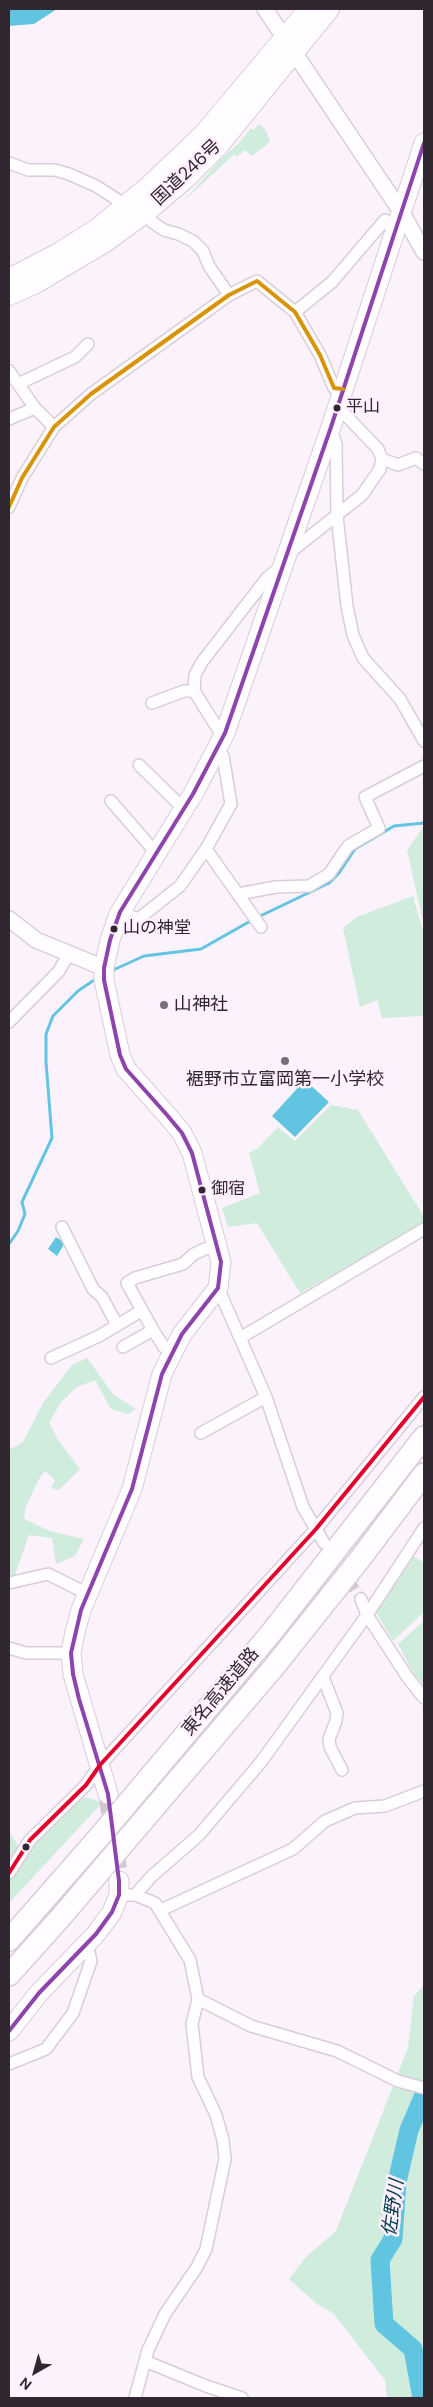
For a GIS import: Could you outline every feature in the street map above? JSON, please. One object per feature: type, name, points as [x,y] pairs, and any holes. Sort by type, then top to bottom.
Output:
[{"type":"highway","name":"国道246号","points":[[288,45],[309,9]]},
{"type":"highway","name":"国道246号","points":[[9,295],[69,264],[136,209],[288,45],[329,9]]},
{"type":"highway","name":"国道246号","points":[[9,279],[136,209]]},
{"type":"highway","name":"東名高速道路","points":[[9,1940],[100,1836],[258,1648],[366,1514],[424,1437]]},
{"type":"highway","name":"東名高速道路","points":[[9,1975],[67,1910],[274,1667],[360,1559],[424,1474]]},
{"type":"main road","points":[[108,1794],[77,1691],[71,1652],[75,1632],[88,1594],[132,1489],[162,1374],[182,1334],[218,1288],[221,1262],[218,1243],[192,1153],[182,1133],[168,1114],[130,1075],[120,1055],[104,980],[104,968],[110,940],[120,912],[220,745],[331,428],[424,143]]},
{"type":"main road","points":[[9,2032],[38,1993],[87,1944],[112,1912],[124,1890]]},
{"type":"street","points":[[265,9],[402,213],[424,252]]},
{"type":"street","points":[[9,164],[28,170],[55,170],[69,174],[96,186],[136,209],[164,230],[193,241],[203,251],[208,266],[229,295]]},
{"type":"street","points":[[295,312],[332,282],[384,220],[395,232]]},
{"type":"street","points":[[9,507],[22,478],[54,427],[91,394],[229,295],[257,281],[295,312],[320,354],[334,388],[378,449],[382,459],[380,469],[362,495],[284,561],[267,578],[202,662],[195,675],[194,691],[220,745],[231,804],[206,849],[180,886],[138,919],[120,912]]},
{"type":"street","points":[[18,384],[75,357],[88,344]]},
{"type":"street","points":[[9,371],[35,408],[54,427]]},
{"type":"street","points":[[9,418],[35,408]]},
{"type":"street","points":[[331,428],[336,444],[337,516],[347,606],[356,646],[363,658],[400,699],[424,741]]},
{"type":"street","points":[[382,459],[398,465],[416,458],[424,464]]},
{"type":"street","points":[[152,704],[184,691],[194,691]]},
{"type":"street","points":[[139,765],[184,808]]},
{"type":"street","points":[[238,894],[276,886],[309,886],[329,874],[348,846],[379,828],[365,797],[424,766]]},
{"type":"street","points":[[110,801],[156,853]]},
{"type":"street","points":[[206,849],[261,926]]},
{"type":"street","points":[[9,919],[36,940],[68,955],[104,968]]},
{"type":"street","points":[[9,1022],[58,971],[68,955]]},
{"type":"street","points":[[62,1227],[92,1289],[102,1297],[116,1325]]},
{"type":"street","points":[[240,1338],[424,1229]]},
{"type":"street","points":[[172,1352],[164,1347],[141,1311],[127,1283],[135,1278],[184,1264],[194,1254],[218,1243]]},
{"type":"street","points":[[218,1288],[266,1398],[303,1507],[324,1543]]},
{"type":"street","points":[[51,1358],[141,1311]]},
{"type":"street","points":[[123,1347],[153,1330]]},
{"type":"street","points":[[9,1872],[30,1840],[86,1784],[100,1765],[316,1529],[424,1397]]},
{"type":"street","points":[[201,1433],[266,1398]]},
{"type":"street","points":[[124,1890],[152,1876],[198,1835],[261,1762],[367,1615],[424,1528]]},
{"type":"street","points":[[9,1583],[48,1574],[88,1594]]},
{"type":"street","points":[[361,1599],[367,1615],[408,1678],[424,1698]]},
{"type":"street","points":[[9,1648],[26,1653],[71,1652]]},
{"type":"street","points":[[323,1677],[337,1714],[329,1739],[330,1747],[342,1770]]},
{"type":"street","points":[[161,1910],[293,1849],[325,1821],[355,1808],[385,1806],[424,1791]]},
{"type":"street","points":[[124,1890],[155,1903],[190,1960],[198,1999],[192,2024],[198,2077],[216,2115],[223,2140],[224,2159],[206,2249],[197,2267],[165,2314],[148,2350],[135,2398]]},
{"type":"street","points":[[9,2064],[46,2049],[73,2012],[91,1961],[87,1944]]},
{"type":"street","points":[[198,1999],[251,2026],[337,2051],[398,2081],[424,2088]]},
{"type":"street","points":[[145,2361],[206,2386],[242,2398]]},
{"type":"green space","points":[[259,124],[265,129],[270,142],[252,156],[245,150],[237,157],[234,154],[182,203],[251,128],[254,130]]},
{"type":"green space","points":[[424,826],[424,926],[407,850]]},
{"type":"green space","points":[[413,896],[424,935],[424,1016],[382,1018],[377,1000],[360,1007],[343,928],[357,917]]},
{"type":"green space","points":[[331,1105],[358,1110],[424,1217],[424,1224],[300,1293],[257,1223],[228,1227],[222,1208],[260,1193],[249,1153],[258,1148],[278,1127],[295,1141]]},
{"type":"green space","points":[[87,1358],[113,1394],[136,1409],[128,1414],[111,1409],[95,1380],[77,1387],[61,1402],[49,1423],[58,1440],[80,1469],[59,1490],[51,1488],[55,1480],[45,1471],[26,1506],[24,1519],[50,1531],[84,1539],[75,1556],[56,1564],[52,1538],[29,1535],[15,1575],[9,1577],[9,1450],[23,1442],[43,1403],[72,1365]]},
{"type":"green space","points":[[408,1552],[424,1563],[424,1612],[393,1641],[375,1611]]},
{"type":"green space","points":[[424,1621],[424,1685],[414,1675],[398,1644]]},
{"type":"green space","points":[[77,1796],[102,1803],[9,1903],[9,1832],[24,1854]]},
{"type":"green space","points":[[424,1985],[424,2398],[387,2398],[385,2380],[333,2313],[317,2304],[289,2279],[306,2257],[336,2231],[408,2048],[414,1996]]},
{"type":"water","points":[[9,9],[57,9],[34,24],[9,26]]},
{"type":"water","points":[[305,1080],[329,1102],[295,1137],[272,1116]]},
{"type":"water","points":[[56,1237],[65,1243],[57,1256],[48,1249]]},
{"type":"waterway","points":[[111,971],[144,956],[201,949],[254,919],[329,883],[339,873],[355,849],[394,826],[424,823]]},
{"type":"waterway","points":[[9,1244],[18,1231],[25,1214],[22,1202],[52,1138],[46,1062],[46,1034],[53,1016],[78,991],[97,978]]},
{"type":"waterway","name":"佐野川","points":[[422,2398],[413,2349],[384,2324],[380,2260],[393,2239],[397,2182],[409,2130],[424,2095]]},
{"type":"tunnel","points":[[330,1553],[361,1599]]},
{"type":"tunnel","points":[[108,1794],[119,1881]]},
{"type":"transit line","points":[[9,2031],[39,1993],[96,1934],[112,1912],[119,1895],[119,1881],[108,1794],[79,1699],[73,1674],[71,1653],[81,1610],[132,1489],[162,1374],[182,1334],[218,1288],[221,1262],[192,1153],[182,1133],[126,1069],[120,1055],[104,980],[104,968],[110,940],[120,912],[193,794],[225,733],[331,427],[424,143]]},
{"type":"transit line","points":[[9,507],[22,478],[54,427],[91,394],[229,295],[257,281],[295,312],[320,355],[334,388],[343,389]]},
{"type":"transit line","points":[[9,1873],[30,1840],[86,1785],[100,1765],[316,1529],[424,1397]]},
{"type":"place","name":"平山","points":[[337,408]]},
{"type":"place","name":"山の神堂","points":[[114,929]]},
{"type":"place","name":"山神社","points":[[164,1005]]},
{"type":"place","name":"裾野市立富岡第一小学校","points":[[285,1061]]},
{"type":"place","name":"御宿","points":[[202,1190]]}]
